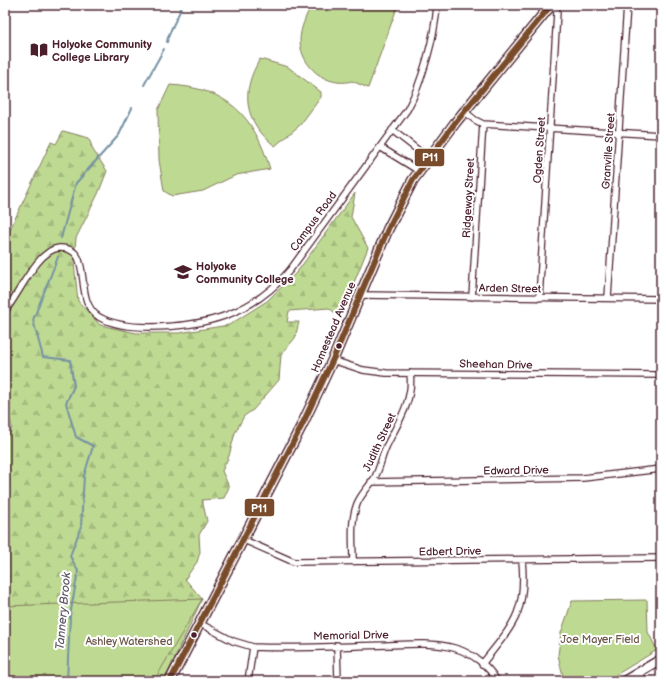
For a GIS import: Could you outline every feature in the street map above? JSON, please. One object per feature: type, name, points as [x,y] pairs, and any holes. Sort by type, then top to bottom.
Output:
[{"type":"main road","name":"Homestead Avenue","points":[[170,681],[290,449],[332,360],[397,210],[428,158],[464,111],[551,5]]},
{"type":"main road","points":[[624,681],[661,659]]},
{"type":"street","name":"Campus Road","points":[[5,311],[40,260],[52,250],[60,248],[72,251],[78,256],[87,303],[97,316],[106,320],[134,326],[172,326],[205,322],[240,310],[258,301],[281,280],[407,110],[418,88],[432,38],[437,5]]},
{"type":"street","name":"Ogden Street","points":[[539,298],[557,11],[551,5]]},
{"type":"street","name":"Granville Street","points":[[608,298],[627,5]]},
{"type":"street","points":[[464,111],[475,120],[483,124],[661,135]]},
{"type":"street","name":"Ridgeway Street","points":[[472,297],[483,124]]},
{"type":"street","points":[[392,130],[428,158]]},
{"type":"street","points":[[380,147],[419,171]]},
{"type":"street","name":"Arden Street","points":[[360,295],[661,299]]},
{"type":"street","name":"Sheehan Drive","points":[[332,360],[368,371],[410,373],[661,375]]},
{"type":"street","name":"Judith Street","points":[[353,562],[355,512],[361,495],[371,482],[403,414],[410,390],[410,373]]},
{"type":"street","name":"Edward Drive","points":[[371,482],[583,478],[661,469]]},
{"type":"street","name":"Edbert Drive","points":[[244,540],[294,562],[661,558]]},
{"type":"street","points":[[482,664],[508,633],[519,612],[523,587],[522,560]]},
{"type":"street","name":"Memorial Drive","points":[[199,623],[233,641],[253,646],[441,646],[464,652],[482,664],[497,681]]},
{"type":"street","points":[[338,645],[338,681]]},
{"type":"street","points":[[248,681],[253,646]]},
{"type":"street","points":[[639,672],[644,681]]},
{"type":"green space","points":[[311,5],[398,5],[368,88],[352,81],[333,81],[325,78],[310,67],[301,50],[300,36],[305,18]]},
{"type":"green space","points":[[260,59],[288,67],[321,92],[321,97],[300,125],[275,146],[257,127],[251,117],[248,106],[250,83]]},
{"type":"green space","points":[[170,85],[190,87],[207,92],[222,99],[235,108],[246,119],[256,134],[270,169],[236,175],[203,191],[172,196],[164,191],[159,160],[158,110]]},
{"type":"green space","points":[[63,131],[89,138],[93,150],[107,171],[98,194],[76,238],[74,262],[78,301],[100,325],[136,333],[179,333],[229,325],[267,301],[297,272],[355,193],[351,217],[368,248],[340,317],[329,308],[289,311],[287,322],[299,322],[295,338],[281,355],[279,380],[253,410],[244,416],[235,433],[229,456],[222,471],[229,487],[224,498],[202,500],[207,521],[199,535],[200,552],[197,562],[185,579],[202,599],[164,681],[5,681],[5,442],[12,428],[5,401],[5,240],[51,142],[56,144]]},
{"type":"green space","name":"Ashley Watershed","points":[[202,599],[154,681],[5,681],[5,606]]},
{"type":"green space","name":"Joe Mayer Field","points":[[647,600],[648,632],[657,650],[606,681],[564,681],[558,655],[561,633],[572,601]]},
{"type":"waterway","name":"Tannery Brook","points":[[167,42],[182,5]]},
{"type":"waterway","name":"Tannery Brook","points":[[144,85],[164,49]]},
{"type":"waterway","name":"Tannery Brook","points":[[61,238],[76,183],[119,135],[132,108]]},
{"type":"waterway","name":"Tannery Brook","points":[[58,257],[33,320],[43,357],[70,360],[74,386],[66,403],[76,437],[93,446],[84,476],[81,527],[70,556],[78,571],[70,616],[67,681]]},
{"type":"transit line","name":"P11","points":[[170,681],[302,425],[334,357],[388,229],[413,180],[455,123],[551,5]]},
{"type":"place","name":"Holyoke Community College Library","points":[[39,50]]},
{"type":"place","name":"Holyoke Community College","points":[[183,272]]}]
